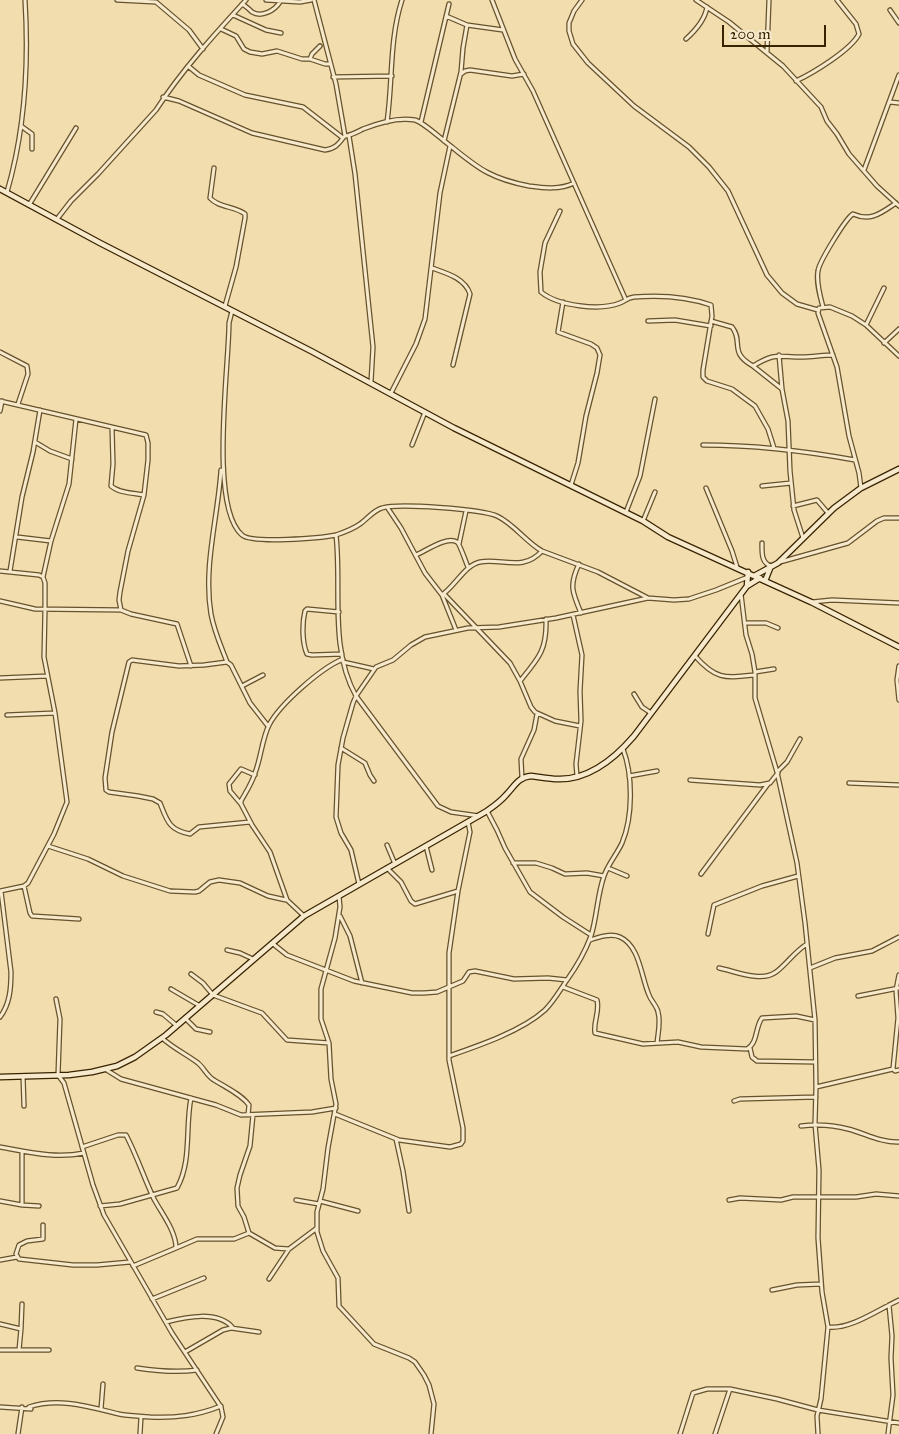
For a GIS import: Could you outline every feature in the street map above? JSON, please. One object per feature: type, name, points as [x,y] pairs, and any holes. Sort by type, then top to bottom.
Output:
[{"type":"main road","points":[[0,189],[509,456],[626,512],[668,537],[737,567],[748,575],[811,602],[899,646]]},
{"type":"main road","points":[[754,576],[778,563],[828,513],[861,488],[899,469]]},
{"type":"main road","points":[[0,1077],[69,1075],[117,1066],[135,1057],[162,1038],[304,916],[487,811],[497,804],[522,778],[531,776],[558,779],[577,776],[608,761],[623,749],[652,713],[741,593],[747,586],[763,580],[771,566]]},
{"type":"main road","points":[[747,586],[748,575]]},
{"type":"street","points":[[6,193],[16,162],[21,126],[27,63],[25,0]]},
{"type":"street","points":[[116,0],[156,2],[189,30],[203,49]]},
{"type":"street","points":[[57,220],[71,201],[156,110],[188,66],[246,0]]},
{"type":"street","points":[[266,0],[280,2],[313,0],[336,84],[346,136],[356,174],[373,347],[371,382]]},
{"type":"street","points":[[387,122],[392,76],[392,45],[395,24],[402,0]]},
{"type":"street","points":[[492,0],[503,30],[533,91],[625,298]]},
{"type":"street","points":[[582,0],[574,11],[569,23],[569,31],[574,44],[588,63],[634,106],[689,147],[709,167],[728,191],[767,275],[782,292],[797,304],[818,310],[819,308],[830,307],[852,316],[866,325],[899,356]]},
{"type":"street","points":[[696,0],[735,26],[767,52],[796,81],[821,107],[827,121],[849,154],[877,186],[897,205],[873,217],[853,214],[847,220],[818,269],[817,276],[823,307]]},
{"type":"street","points":[[767,52],[769,0]]},
{"type":"street","points":[[796,81],[855,42],[859,34],[856,24],[837,0]]},
{"type":"street","points":[[242,4],[252,12],[260,14],[274,10],[280,2]]},
{"type":"street","points":[[420,122],[448,4]]},
{"type":"street","points":[[686,39],[701,23],[707,7]]},
{"type":"street","points":[[890,10],[899,23]]},
{"type":"street","points":[[233,15],[266,30],[280,33]]},
{"type":"street","points":[[446,16],[467,25],[503,30]]},
{"type":"street","points":[[444,141],[460,75],[467,25]]},
{"type":"street","points":[[221,29],[236,36],[244,49],[250,52],[262,54],[276,51],[302,59],[329,64]]},
{"type":"street","points":[[310,59],[320,46]]},
{"type":"street","points":[[188,66],[199,76],[245,95],[303,107],[346,136]]},
{"type":"street","points":[[460,75],[470,70],[512,76],[524,74]]},
{"type":"street","points":[[864,170],[899,75]]},
{"type":"street","points":[[333,77],[392,76]]},
{"type":"street","points":[[163,98],[180,101],[252,133],[325,150],[331,150],[338,146],[346,136],[364,129],[406,119],[420,122],[482,171],[490,175],[510,182],[538,187],[556,188],[574,183]]},
{"type":"street","points":[[890,102],[899,103]]},
{"type":"street","points":[[21,126],[32,134],[32,150]]},
{"type":"street","points":[[30,205],[76,128]]},
{"type":"street","points":[[391,393],[413,350],[426,319],[440,193],[450,146]]},
{"type":"street","points":[[214,168],[210,198],[214,202],[240,210],[245,214],[240,250],[225,306]]},
{"type":"street","points":[[560,211],[545,243],[540,272],[542,292],[563,302],[579,306],[620,303],[625,298],[674,297],[709,304],[712,307],[712,322],[702,370],[704,377],[707,382],[732,389],[755,406],[768,429],[774,448]]},
{"type":"street","points":[[432,268],[452,275],[468,289],[470,294],[453,365]]},
{"type":"street","points":[[866,325],[884,288]]},
{"type":"street","points":[[563,302],[558,332],[591,344],[597,348],[600,356],[586,416],[578,463],[571,485]]},
{"type":"street","points":[[233,310],[229,323],[222,462],[209,571],[209,594],[214,628],[227,662],[242,686],[250,704],[268,726]]},
{"type":"street","points":[[818,310],[833,354],[861,488]]},
{"type":"street","points":[[648,321],[675,320],[711,326]]},
{"type":"street","points":[[712,322],[732,327],[736,335],[737,351],[742,360],[753,366],[782,389]]},
{"type":"street","points":[[884,343],[899,329]]},
{"type":"street","points":[[0,352],[27,366],[28,374],[18,404]]},
{"type":"street","points":[[753,366],[765,359],[779,355],[800,357],[833,354]]},
{"type":"street","points":[[779,355],[782,389],[788,421],[793,506],[803,538]]},
{"type":"street","points":[[626,512],[640,476],[655,399]]},
{"type":"street","points":[[0,411],[1,401],[142,434],[147,437],[148,460],[144,495],[128,551],[118,600],[121,610]]},
{"type":"street","points":[[10,571],[22,497],[35,442],[40,410]]},
{"type":"street","points":[[412,445],[425,412]]},
{"type":"street","points":[[0,1017],[7,1006],[11,978],[0,891],[24,886],[34,873],[67,802],[55,713],[44,657],[45,583],[43,577],[51,542],[69,484],[76,419]]},
{"type":"street","points":[[112,427],[113,464],[111,486],[112,488],[144,495]]},
{"type":"street","points":[[35,442],[50,451],[72,459]]},
{"type":"street","points":[[703,445],[749,445],[855,460]]},
{"type":"street","points":[[222,462],[230,514],[236,528],[243,536],[252,540],[336,535],[360,524],[380,508],[386,507],[410,506],[466,510],[496,516],[511,525],[542,551],[580,564],[648,598]]},
{"type":"street","points":[[762,486],[791,483]]},
{"type":"street","points":[[706,488],[737,567]]},
{"type":"street","points":[[643,521],[655,492]]},
{"type":"street","points":[[793,506],[817,500],[828,513]]},
{"type":"street","points":[[386,507],[401,528],[426,573],[443,594],[502,654],[520,681],[531,707],[537,714],[555,721],[580,726]]},
{"type":"street","points":[[466,510],[459,545],[460,552],[465,558],[468,567]]},
{"type":"street","points":[[778,563],[848,543],[877,521],[884,518],[899,518]]},
{"type":"street","points":[[336,535],[343,658],[350,684],[356,696],[438,806],[452,812],[479,816]]},
{"type":"street","points":[[17,537],[51,542]]},
{"type":"street","points":[[416,555],[442,543],[453,542],[459,545]]},
{"type":"street","points":[[762,543],[764,562],[766,565],[771,566]]},
{"type":"street","points":[[443,594],[456,583],[468,567],[477,563],[519,563],[537,557],[542,551]]},
{"type":"street","points":[[580,564],[572,582],[572,589],[581,613]]},
{"type":"street","points":[[0,571],[39,574],[43,577]]},
{"type":"street","points":[[359,884],[351,850],[341,833],[336,817],[338,765],[356,696],[374,669],[393,660],[420,639],[474,627],[499,627],[573,615],[648,598],[689,599],[748,575]]},
{"type":"street","points":[[741,593],[747,641],[752,654],[755,674],[755,698],[777,772],[798,876],[815,1020],[818,1238],[821,1284],[828,1327],[816,1422],[818,1434]]},
{"type":"street","points":[[443,594],[456,630]]},
{"type":"street","points":[[811,602],[832,600],[899,603]]},
{"type":"street","points":[[0,601],[45,610],[121,610],[177,624],[190,666]]},
{"type":"street","points":[[339,612],[308,609],[305,611],[303,617],[307,654],[343,658],[374,669]]},
{"type":"street","points":[[573,615],[582,655],[577,776]]},
{"type":"street","points":[[520,681],[541,654],[546,631],[546,619]]},
{"type":"street","points":[[745,623],[766,623],[778,628]]},
{"type":"street","points":[[695,656],[706,668],[723,677],[755,674],[774,669]]},
{"type":"street","points":[[241,804],[255,774],[268,726],[279,710],[313,678],[343,658]]},
{"type":"street","points":[[227,662],[204,666],[169,665],[132,660],[129,662],[112,732],[105,778],[106,790],[153,799],[160,803],[168,823],[184,833],[190,834],[199,827],[250,822]]},
{"type":"street","points":[[899,666],[897,680],[899,700]]},
{"type":"street","points":[[242,686],[263,675]]},
{"type":"street","points":[[0,678],[47,676]]},
{"type":"street","points":[[634,694],[642,707],[652,713]]},
{"type":"street","points":[[6,715],[55,713]]},
{"type":"street","points":[[522,778],[521,759],[534,730],[537,714]]},
{"type":"street","points":[[701,874],[777,772],[787,762],[800,739]]},
{"type":"street","points":[[341,748],[365,763],[374,781]]},
{"type":"street","points":[[449,1056],[474,1048],[535,1018],[546,1010],[576,967],[591,935],[604,876],[622,842],[626,830],[629,806],[629,776],[623,749]]},
{"type":"street","points":[[255,774],[241,769],[229,784],[230,791],[241,804],[250,822],[270,852],[287,900],[304,916]]},
{"type":"street","points":[[629,776],[657,771]]},
{"type":"street","points":[[690,780],[748,785],[768,784]]},
{"type":"street","points":[[848,783],[899,785]]},
{"type":"street","points":[[487,811],[530,892],[591,935]]},
{"type":"street","points":[[335,1114],[395,1139],[450,1147],[461,1144],[463,1141],[463,1128],[451,1077],[449,1056],[449,987],[450,944],[470,832],[468,822]]},
{"type":"street","points":[[387,845],[394,864],[395,875]]},
{"type":"street","points":[[48,846],[88,859],[123,876],[170,891],[195,892],[210,882],[219,880],[240,883],[268,896],[287,900]]},
{"type":"street","points":[[426,846],[432,870]]},
{"type":"street","points":[[513,863],[536,863],[565,874],[587,873],[604,876]]},
{"type":"street","points":[[387,868],[402,882],[411,901],[415,904],[458,891]]},
{"type":"street","points":[[608,868],[627,876]]},
{"type":"street","points":[[708,934],[714,905],[762,886],[798,876]]},
{"type":"street","points":[[24,886],[32,916],[79,920]]},
{"type":"street","points":[[338,895],[339,915],[332,952],[321,989],[320,1010],[329,1043],[331,1079],[336,1108],[317,1228],[321,1245],[338,1278],[339,1306],[374,1344],[415,1362],[424,1375],[434,1404],[431,1434]]},
{"type":"street","points":[[339,915],[350,936],[362,983]]},
{"type":"street","points":[[589,940],[610,935],[619,936],[628,942],[636,955],[649,996],[658,1010],[657,1043]]},
{"type":"street","points":[[810,968],[842,956],[872,951],[899,937]]},
{"type":"street","points":[[272,943],[287,955],[362,983],[395,990],[424,993],[437,992],[463,981],[469,972],[475,971],[514,979],[548,978],[568,980]]},
{"type":"street","points":[[719,968],[759,977],[767,976],[775,972],[791,956],[807,944]]},
{"type":"street","points":[[227,950],[253,959]]},
{"type":"street","points":[[191,974],[203,983],[213,995],[262,1013],[287,1040],[329,1043]]},
{"type":"street","points":[[893,1069],[898,1018],[899,975]]},
{"type":"street","points":[[563,987],[597,1000],[596,1033],[643,1044],[678,1042],[701,1047],[750,1048]]},
{"type":"street","points":[[171,989],[200,1006]]},
{"type":"street","points":[[858,996],[898,989]]},
{"type":"street","points":[[56,999],[60,1019],[58,1075],[64,1083],[100,1206],[152,1299],[221,1406],[223,1417],[216,1434]]},
{"type":"street","points":[[156,1012],[163,1014],[176,1025]]},
{"type":"street","points":[[815,1020],[796,1016],[762,1018],[759,1022],[755,1040],[750,1048],[752,1057],[757,1061],[816,1062]]},
{"type":"street","points":[[185,1018],[196,1029],[210,1032]]},
{"type":"street","points":[[162,1038],[199,1064],[212,1078],[243,1098],[249,1105],[251,1115],[250,1146],[237,1188],[238,1206],[249,1232],[276,1248],[289,1249]]},
{"type":"street","points":[[105,1069],[121,1079],[216,1105],[241,1115],[312,1112],[336,1108]]},
{"type":"street","points":[[816,1087],[893,1069],[894,1071],[899,1070]]},
{"type":"street","points":[[64,1083],[65,1078],[69,1075]]},
{"type":"street","points":[[23,1076],[24,1106]]},
{"type":"street","points":[[734,1101],[740,1099],[816,1097]]},
{"type":"street","points":[[100,1206],[120,1204],[178,1188],[183,1177],[191,1098]]},
{"type":"street","points":[[801,1126],[815,1124],[845,1128],[889,1141],[899,1142]]},
{"type":"street","points":[[82,1147],[118,1135],[126,1135],[152,1194],[167,1222],[176,1248]]},
{"type":"street","points":[[395,1139],[403,1171],[409,1211]]},
{"type":"street","points":[[0,1147],[22,1152],[58,1156],[84,1153]]},
{"type":"street","points":[[22,1152],[22,1205]]},
{"type":"street","points":[[729,1200],[740,1198],[781,1200],[793,1197],[856,1197],[876,1194],[899,1196]]},
{"type":"street","points":[[296,1200],[358,1211]]},
{"type":"street","points":[[0,1201],[39,1206]]},
{"type":"street","points":[[17,1257],[16,1252],[23,1242],[44,1238],[43,1225]]},
{"type":"street","points":[[269,1278],[289,1249],[317,1228]]},
{"type":"street","points":[[133,1266],[197,1240],[234,1239],[249,1232]]},
{"type":"street","points":[[0,1260],[17,1257],[20,1259],[96,1266],[130,1262]]},
{"type":"street","points":[[152,1299],[204,1278]]},
{"type":"street","points":[[772,1290],[797,1285],[821,1284]]},
{"type":"street","points":[[828,1327],[850,1324],[899,1300]]},
{"type":"street","points":[[19,1350],[22,1329],[22,1304]]},
{"type":"street","points":[[888,1434],[892,1395],[892,1336],[889,1304]]},
{"type":"street","points":[[166,1322],[199,1317],[224,1320],[233,1329]]},
{"type":"street","points":[[0,1324],[22,1329]]},
{"type":"street","points":[[185,1352],[223,1330],[233,1329],[259,1332]]},
{"type":"street","points":[[0,1350],[49,1350]]},
{"type":"street","points":[[137,1368],[166,1372],[197,1370]]},
{"type":"street","points":[[101,1409],[103,1384]]},
{"type":"street","points":[[680,1434],[693,1393],[707,1389],[730,1390],[777,1399],[818,1410],[899,1423]]},
{"type":"street","points":[[715,1434],[730,1390]]},
{"type":"street","points":[[0,1407],[31,1409],[29,1407],[35,1405],[81,1404],[119,1414],[141,1417],[182,1417],[203,1413],[221,1406]]},
{"type":"street","points":[[18,1434],[22,1408]]},
{"type":"street","points":[[140,1434],[141,1417]]}]
